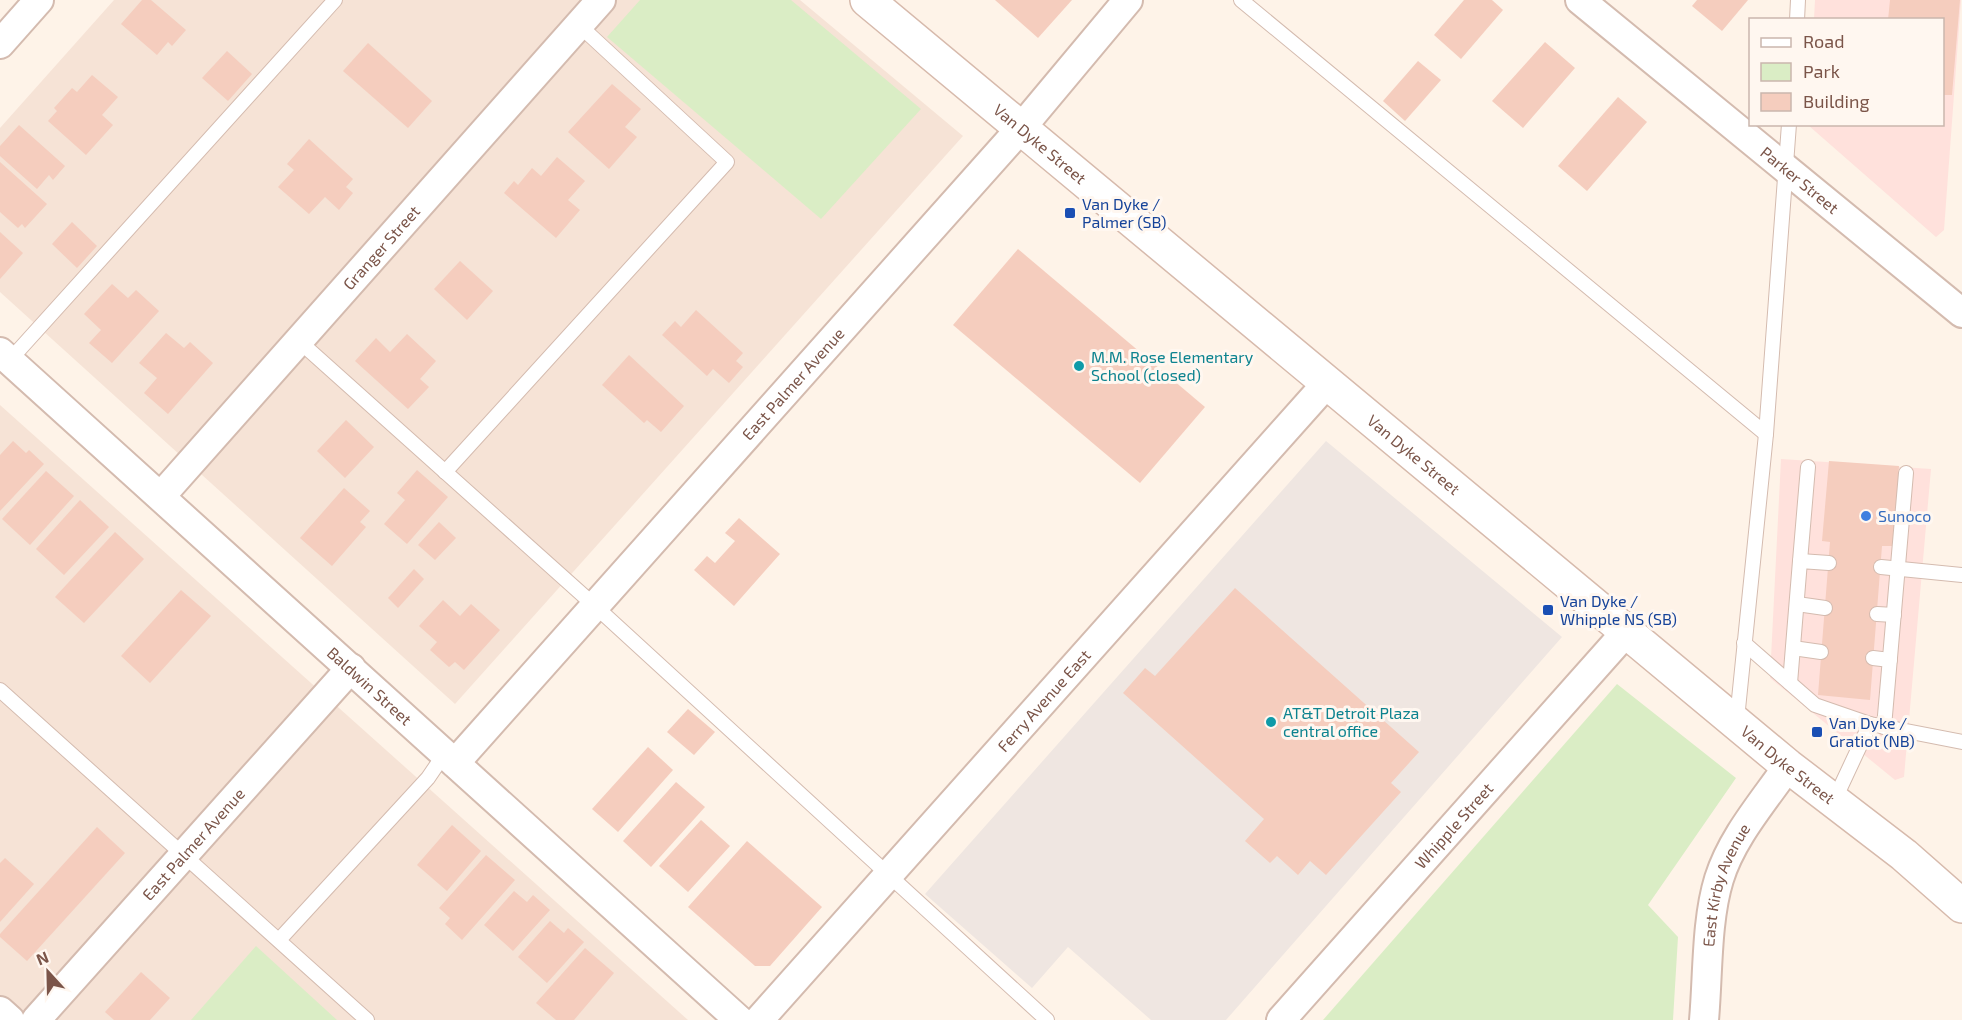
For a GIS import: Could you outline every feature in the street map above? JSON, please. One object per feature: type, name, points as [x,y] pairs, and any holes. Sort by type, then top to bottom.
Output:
[{"type":"main road","name":"Van Dyke Street","points":[[867,0],[1788,766],[1904,855],[1962,906]]},
{"type":"street","points":[[0,44],[39,0]]},
{"type":"street","name":"Granger Street","points":[[161,496],[601,0]]},
{"type":"street","name":"East Palmer Avenue","points":[[450,758],[595,606],[1021,128],[1128,0]]},
{"type":"street","name":"Parker Street","points":[[1580,0],[1962,313]]},
{"type":"street","name":"Baldwin Street","points":[[5,356],[739,1020]]},
{"type":"street","name":"Ferry Avenue East","points":[[759,1020],[1328,382]]},
{"type":"street","name":"Whipple Street","points":[[1281,1020],[1627,632]]},
{"type":"street","name":"East Palmer Avenue","points":[[36,1020],[351,668]]},
{"type":"street","name":"East Kirby Avenue","points":[[1704,1020],[1713,909],[1719,879],[1734,845],[1788,766]]},
{"type":"street","points":[[0,1011],[10,1020]]},
{"type":"lane","points":[[5,356],[335,0]]},
{"type":"lane","points":[[1241,0],[1766,434]]},
{"type":"lane","points":[[1797,18],[1798,0]]},
{"type":"lane","points":[[445,472],[727,162],[579,25]]},
{"type":"lane","points":[[1736,721],[1766,434],[1789,126]]},
{"type":"lane","points":[[298,341],[595,606],[1047,1020]]},
{"type":"lane","points":[[1790,683],[1808,467]]},
{"type":"lane","points":[[1884,727],[1906,473]]},
{"type":"lane","points":[[1800,561],[1829,563]]},
{"type":"lane","points":[[1881,567],[1962,575]]},
{"type":"lane","points":[[1797,604],[1825,608]]},
{"type":"lane","points":[[1877,614],[1894,615]]},
{"type":"lane","points":[[1744,643],[1815,705],[1870,724],[1962,742]]},
{"type":"lane","points":[[1793,648],[1821,652]]},
{"type":"lane","points":[[1873,658],[1890,660]]},
{"type":"lane","points":[[0,690],[367,1020]]},
{"type":"lane","points":[[1834,801],[1870,724]]},
{"type":"lane","points":[[279,940],[428,778],[450,758]]},
{"type":"shaded area","points":[[114,0],[800,0],[963,136],[455,704],[0,292],[0,128]]},
{"type":"shaded area","points":[[1815,0],[1961,0],[1944,230],[1936,237],[1809,126],[1944,126],[1944,18],[1814,18]]},
{"type":"shaded area","points":[[0,405],[688,1020],[0,1020]]},
{"type":"shaded area","points":[[1326,441],[1562,637],[1226,1020],[1151,1020],[1068,947],[1032,988],[925,894]]},
{"type":"shaded area","points":[[1781,459],[1931,469],[1904,777],[1895,780],[1770,678]]},
{"type":"green space","points":[[640,0],[791,0],[921,109],[821,219],[607,37]]},
{"type":"green space","points":[[1617,684],[1736,778],[1648,905],[1678,937],[1673,1020],[1323,1020]]},
{"type":"green space","points":[[256,946],[337,1020],[191,1020]]},
{"type":"building","points":[[142,0],[151,0],[186,30],[172,46],[168,42],[157,55],[121,24]]},
{"type":"building","points":[[995,0],[1072,0],[1038,38]]},
{"type":"building","points":[[1464,0],[1492,0],[1503,10],[1461,59],[1434,35]]},
{"type":"building","points":[[1697,0],[1748,0],[1722,31],[1692,6]]},
{"type":"building","points":[[1890,0],[1960,0],[1952,95],[1944,95],[1944,18],[1888,18]]},
{"type":"building","points":[[1545,42],[1575,68],[1523,128],[1492,101]]},
{"type":"building","points":[[368,43],[432,101],[408,128],[343,71]]},
{"type":"building","points":[[227,51],[252,74],[228,101],[202,78]]},
{"type":"building","points":[[1418,61],[1441,80],[1405,121],[1383,101]]},
{"type":"building","points":[[92,75],[118,97],[102,115],[113,125],[86,155],[48,121],[57,111],[54,108],[72,88],[77,92]]},
{"type":"building","points":[[612,84],[641,109],[625,127],[637,137],[609,169],[568,132]]},
{"type":"building","points":[[1618,97],[1647,122],[1587,191],[1558,166]]},
{"type":"building","points":[[19,125],[65,166],[53,180],[49,175],[37,189],[0,156],[0,146]]},
{"type":"building","points":[[309,139],[353,179],[346,187],[353,193],[339,210],[325,197],[309,214],[278,187],[294,170],[287,164]]},
{"type":"building","points":[[557,157],[585,181],[568,200],[580,210],[556,238],[504,193],[514,181],[518,185],[532,168],[541,176]]},
{"type":"building","points":[[0,162],[47,204],[25,228],[22,224],[18,228],[0,212]]},
{"type":"building","points":[[72,222],[97,246],[77,268],[52,244]]},
{"type":"building","points":[[0,232],[23,253],[0,279]]},
{"type":"building","name":"M.M. Rose Elementary School (closed)","points":[[1018,249],[1205,407],[1140,483],[953,325]]},
{"type":"building","points":[[460,261],[493,291],[467,320],[434,289]]},
{"type":"building","points":[[112,284],[128,298],[136,290],[159,311],[112,363],[89,343],[101,330],[84,314]]},
{"type":"building","points":[[696,310],[743,353],[736,361],[743,367],[729,383],[713,369],[707,376],[662,335],[675,321],[681,327]]},
{"type":"building","points":[[166,333],[184,348],[190,342],[213,363],[168,414],[144,393],[157,378],[139,363]]},
{"type":"building","points":[[407,334],[436,361],[420,379],[429,387],[408,409],[355,361],[376,338],[390,352]]},
{"type":"building","points":[[629,355],[684,406],[661,432],[647,420],[644,423],[602,385]]},
{"type":"building","points":[[346,420],[374,447],[345,478],[317,451]]},
{"type":"building","points":[[13,441],[26,453],[29,450],[44,464],[0,511],[0,455]]},
{"type":"building","points":[[1829,461],[1899,466],[1893,546],[1882,546],[1870,700],[1818,695],[1830,542],[1822,541]]},
{"type":"building","points":[[417,470],[448,497],[407,544],[384,524],[405,500],[397,493]]},
{"type":"building","points":[[46,471],[74,496],[30,545],[2,519]]},
{"type":"building","points":[[344,488],[370,511],[360,522],[366,527],[332,566],[300,538]]},
{"type":"building","points":[[80,500],[109,527],[64,575],[36,549]]},
{"type":"building","points":[[739,518],[780,554],[734,606],[694,570],[707,556],[715,563],[735,541],[725,533]]},
{"type":"building","points":[[439,522],[456,538],[435,560],[418,545]]},
{"type":"building","points":[[115,532],[144,559],[84,623],[55,597]]},
{"type":"building","points":[[414,569],[424,579],[398,608],[388,598]]},
{"type":"building","name":"AT&T Detroit Plaza central office","points":[[1235,588],[1419,752],[1391,783],[1401,792],[1326,875],[1310,861],[1298,875],[1277,856],[1270,863],[1245,841],[1264,819],[1123,693],[1145,668],[1155,676]]},
{"type":"building","points":[[181,590],[211,616],[150,683],[121,656]]},
{"type":"building","points":[[443,600],[460,616],[471,604],[500,630],[464,670],[455,662],[449,667],[430,650],[437,642],[419,626]]},
{"type":"building","points":[[688,709],[715,732],[694,755],[667,732]]},
{"type":"building","points":[[648,747],[673,770],[618,832],[592,809]]},
{"type":"building","points":[[676,782],[705,807],[651,867],[623,841]]},
{"type":"building","points":[[701,820],[730,846],[688,892],[659,866]]},
{"type":"building","points":[[452,825],[481,851],[447,891],[417,865]]},
{"type":"building","points":[[97,827],[125,853],[27,961],[0,937],[0,934]]},
{"type":"building","points":[[747,841],[822,907],[770,966],[755,966],[688,907]]},
{"type":"building","points":[[486,855],[515,880],[462,940],[445,924],[450,918],[439,908]]},
{"type":"building","points":[[5,858],[34,884],[0,922],[0,863]]},
{"type":"building","points":[[514,891],[527,902],[533,895],[550,910],[513,951],[484,925]]},
{"type":"building","points":[[550,921],[564,933],[568,928],[584,942],[547,983],[518,957]]},
{"type":"building","points":[[585,948],[614,973],[574,1020],[556,1020],[536,1003]]},
{"type":"building","points":[[141,972],[170,998],[150,1020],[114,1020],[105,1012]]},
{"type":"place","name":"Van Dyke / Palmer (SB)","points":[[1070,213]]},
{"type":"place","name":"M.M. Rose Elementary School (closed)","points":[[1079,366]]},
{"type":"place","name":"Sunoco","points":[[1866,516]]},
{"type":"place","name":"Van Dyke / Whipple NS (SB)","points":[[1548,610]]},
{"type":"place","name":"AT&T Detroit Plaza central office","points":[[1271,722]]},
{"type":"place","name":"Van Dyke / Gratiot (NB)","points":[[1817,732]]}]
